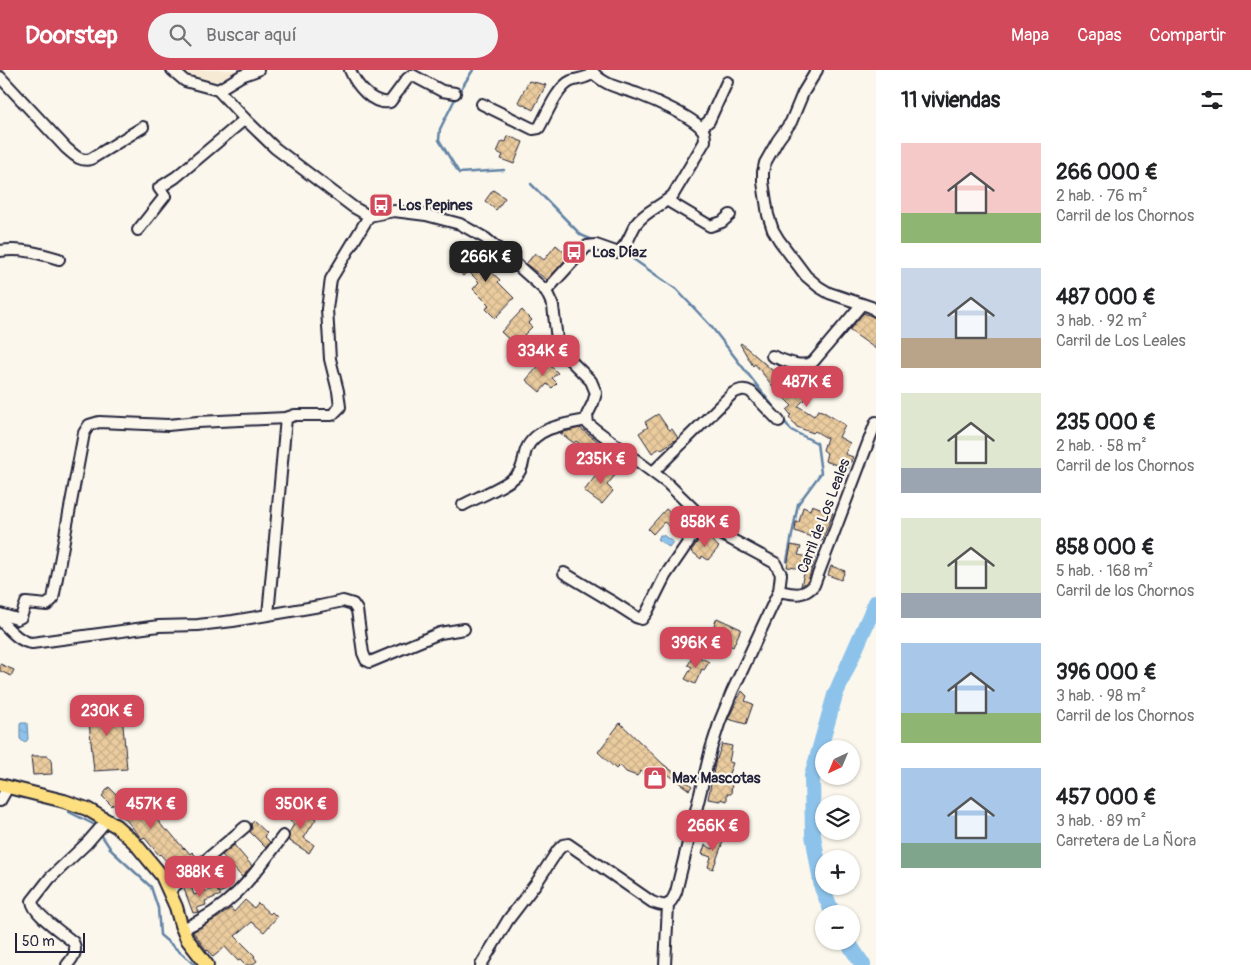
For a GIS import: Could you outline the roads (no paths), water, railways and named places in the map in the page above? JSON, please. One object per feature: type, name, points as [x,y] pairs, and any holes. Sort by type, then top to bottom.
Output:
[{"type":"main road","points":[[4,786],[87,808],[101,826],[134,842],[162,876],[176,907],[183,929],[194,950],[207,965]]},
{"type":"street","points":[[172,70],[185,81],[218,90],[275,148],[353,207],[369,216],[394,211],[426,215],[460,224],[485,238],[546,291],[553,306],[557,340],[567,357],[594,387],[595,397],[586,420]]},
{"type":"street","points":[[218,90],[241,76],[258,70]]},
{"type":"street","points":[[350,70],[354,81],[363,92],[385,102],[390,102],[412,75],[442,91],[455,93]]},
{"type":"street","points":[[817,70],[803,93],[791,122],[765,163],[763,182],[768,215],[778,240],[806,276],[819,288],[876,310]]},
{"type":"street","points":[[482,104],[533,129],[539,128],[562,88],[569,82],[587,78],[592,72],[614,87],[659,103],[696,123],[704,133],[705,141],[673,195],[668,201],[642,218],[620,251],[616,252],[596,245],[588,246],[546,291]]},
{"type":"street","points":[[0,77],[66,148],[80,159],[91,159],[143,128]]},
{"type":"street","points":[[701,128],[709,120],[727,82]]},
{"type":"street","points":[[138,230],[165,196],[159,188],[176,177],[245,119]]},
{"type":"street","points":[[668,201],[710,226],[722,222],[730,214]]},
{"type":"street","points":[[15,634],[12,625],[21,617],[26,603],[47,605],[53,599],[84,433],[88,425],[99,422],[168,425],[286,418],[295,415],[332,415],[340,407],[338,390],[330,359],[327,310],[331,279],[369,216]]},
{"type":"street","points":[[0,251],[12,249],[29,251],[59,260]]},
{"type":"street","points":[[772,356],[785,361],[809,364],[818,357],[862,304]]},
{"type":"street","points":[[653,472],[733,393],[747,389],[779,421]]},
{"type":"street","points":[[268,615],[286,418]]},
{"type":"street","points":[[586,420],[592,428],[653,472],[723,535],[775,564],[781,574],[779,591],[732,692],[711,748],[676,892],[668,905],[665,965]]},
{"type":"street","points":[[463,505],[515,478],[522,469],[529,445],[538,435],[552,429],[586,420]]},
{"type":"street","name":"Carril de Los Leales","points":[[779,591],[804,593],[809,591],[814,585],[876,422]]},
{"type":"street","points":[[564,573],[642,619],[648,612],[665,576],[704,519]]},
{"type":"street","points":[[0,620],[26,642],[38,642],[159,626],[198,625],[232,621],[320,606],[338,601],[348,602],[357,610],[363,653],[366,660],[370,662],[440,634],[464,629]]},
{"type":"street","points":[[0,614],[17,619]]},
{"type":"street","points":[[0,801],[4,786]]},
{"type":"street","points":[[67,965],[75,954],[76,946],[41,915],[32,905],[32,901],[50,878],[101,826]]},
{"type":"street","points":[[169,891],[245,827]]},
{"type":"street","points":[[183,929],[204,919],[243,888],[283,836]]},
{"type":"street","points":[[481,965],[508,920],[563,845],[568,844],[652,902],[662,906],[668,905]]},
{"type":"water","points":[[609,454],[620,463],[620,466],[615,467],[605,459]]},
{"type":"water","points":[[660,535],[673,542],[669,547],[658,540]]},
{"type":"water","points":[[20,723],[27,723],[28,739],[25,743],[20,739]]},
{"type":"water","points":[[216,863],[224,874],[222,879],[218,879],[210,868]]},
{"type":"waterway","points":[[459,92],[473,70]]},
{"type":"waterway","points":[[456,97],[440,129],[439,140],[459,173],[504,170]]},
{"type":"waterway","points":[[531,184],[581,235],[597,242]]},
{"type":"waterway","points":[[626,254],[676,289],[710,325],[779,414]]},
{"type":"waterway","points":[[782,418],[791,430],[817,443],[821,473],[798,504],[787,561]]},
{"type":"waterway","points":[[829,905],[822,888],[813,835],[812,776],[835,695],[876,602]]},
{"type":"waterway","points":[[69,812],[98,828]]},
{"type":"waterway","points":[[100,833],[112,851],[151,887],[158,908],[160,935],[195,965]]},
{"type":"waterway","points":[[853,950],[863,965]]},
{"type":"place","name":"Los Pepines","points":[[381,205]]},
{"type":"place","name":"Los Díaz","points":[[574,252]]},
{"type":"place","name":"Max Mascotas","points":[[655,778]]}]
